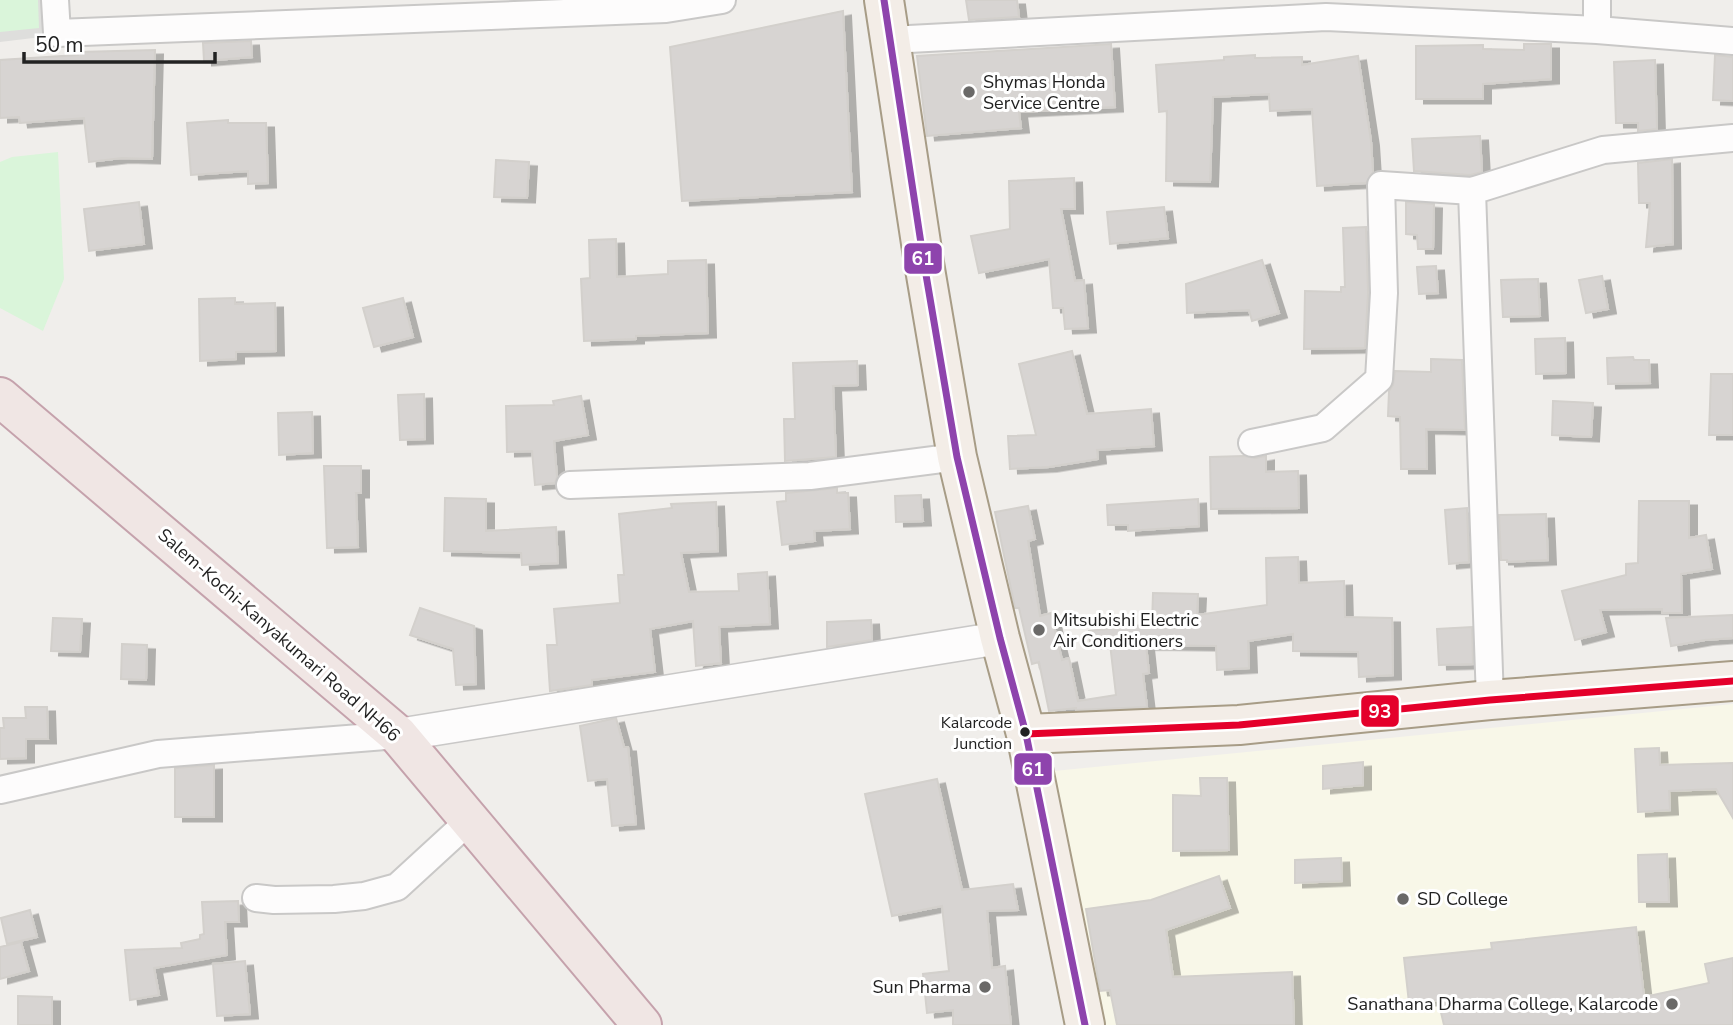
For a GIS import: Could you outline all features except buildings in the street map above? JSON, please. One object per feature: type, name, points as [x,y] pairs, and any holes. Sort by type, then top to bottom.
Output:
[{"type":"highway","name":"Salem-Kochi-Kanyakumari Road NH66","points":[[0,397],[398,735],[642,1025]]},
{"type":"main road","points":[[884,0],[957,457],[1026,734],[1085,1025]]},
{"type":"main road","points":[[1026,734],[1240,725],[1490,700],[1733,681]]},
{"type":"street","points":[[55,0],[57,33],[522,7],[666,9],[722,0]]},
{"type":"street","points":[[1597,0],[1597,30]]},
{"type":"street","points":[[890,40],[1345,9],[1733,41]]},
{"type":"street","points":[[1252,443],[1323,428],[1379,379],[1384,293],[1381,185],[1472,191],[1604,150],[1733,138]]},
{"type":"street","points":[[1472,191],[1490,700]]},
{"type":"street","points":[[570,485],[810,476],[957,457]]},
{"type":"street","points":[[0,789],[158,754],[398,735],[1000,638]]},
{"type":"street","points":[[256,898],[334,899],[364,896],[397,887],[470,820]]},
{"type":"shaded area","points":[[0,0],[47,0],[50,36],[0,42]]},
{"type":"shaded area","name":"SD College","points":[[1733,704],[1733,1025],[1101,1025],[1044,772]]},
{"type":"green space","points":[[0,0],[38,0],[39,28],[0,32]]},
{"type":"green space","points":[[58,152],[64,279],[43,331],[0,308],[0,162],[12,157]]},
{"type":"transit line","name":"61","points":[[884,0],[957,457],[1026,734],[1085,1025]]},
{"type":"transit line","name":"93","points":[[1026,734],[1239,725],[1490,700],[1733,681]]},
{"type":"place","name":"Shymas Honda Service Centre","points":[[969,92]]},
{"type":"place","name":"Mitsubishi Electric Air Conditioners","points":[[1039,630]]},
{"type":"place","name":"Kalarcode Junction","points":[[1025,732]]},
{"type":"place","name":"SD College","points":[[1403,899]]},
{"type":"place","name":"Sun Pharma","points":[[985,987]]},
{"type":"place","name":"Sanathana Dharma College, Kalarcode","points":[[1672,1004]]}]
